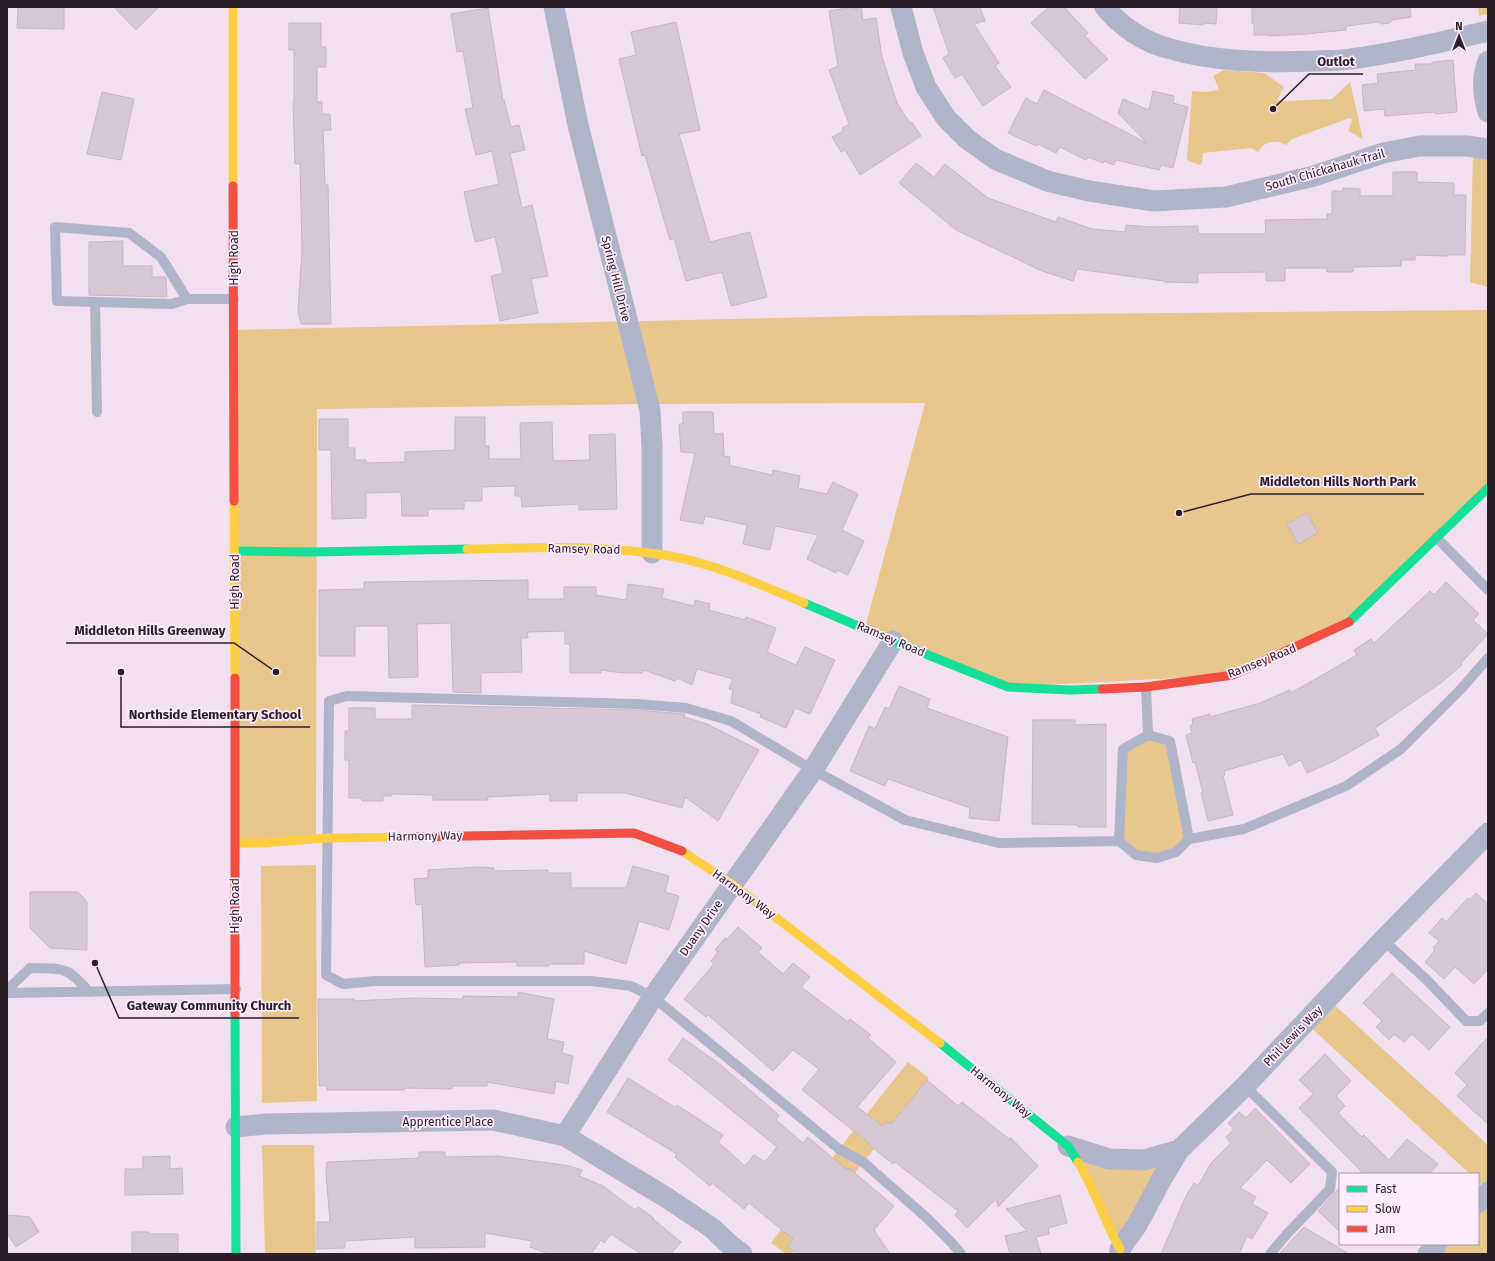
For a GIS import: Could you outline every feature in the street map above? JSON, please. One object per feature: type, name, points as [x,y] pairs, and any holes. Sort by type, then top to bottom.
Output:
[{"type":"street","name":"High Road","points":[[233,7],[236,1254]]},
{"type":"street","name":"Spring Hill Drive","points":[[554,7],[578,125],[650,410],[652,463],[652,553]]},
{"type":"street","name":"South Chickahauk Trail","points":[[901,7],[913,53],[926,87],[944,116],[967,139],[995,159],[1047,181],[1075,188],[1154,202],[1226,197],[1314,176],[1383,153],[1420,146],[1466,146],[1488,149]]},
{"type":"street","points":[[1105,7],[1124,26],[1144,38],[1166,48],[1207,57],[1253,61],[1300,62],[1350,59],[1428,45],[1488,32]]},
{"type":"street","points":[[1488,61],[1483,89],[1488,112]]},
{"type":"street","name":"Ramsey Road","points":[[235,551],[313,552],[569,547],[604,548],[652,553],[711,566],[1008,687],[1070,690],[1146,687],[1232,675],[1348,623],[1488,488]]},
{"type":"street","name":"Duany Drive","points":[[565,1136],[653,997],[813,770],[893,641]]},
{"type":"street","name":"Harmony Way","points":[[235,844],[327,838],[634,833],[679,849],[732,884],[976,1071],[1068,1146],[1090,1182],[1120,1252]]},
{"type":"street","name":"Phil Lewis Way","points":[[1120,1252],[1179,1150],[1246,1086],[1383,940],[1488,833]]},
{"type":"street","name":"Apprentice Place","points":[[236,1127],[266,1124],[493,1120],[565,1136],[680,1206],[712,1228],[742,1254]]},
{"type":"street","points":[[1068,1146],[1109,1159],[1144,1160],[1179,1150]]},
{"type":"street","points":[[1479,1202],[1488,1192]]},
{"type":"street","points":[[1428,1254],[1436,1245]]},
{"type":"lane","points":[[187,299],[161,257],[129,233],[55,227],[57,301],[172,304],[187,299],[234,299]]},
{"type":"lane","points":[[96,302],[97,412]]},
{"type":"lane","points":[[1436,537],[1488,590]]},
{"type":"lane","points":[[961,1254],[927,1218],[863,1162],[839,1149],[653,997],[631,986],[592,982],[375,982],[343,984],[326,975],[329,701],[347,696],[636,704],[686,708],[731,721],[813,770],[905,820],[999,843],[1119,841],[1136,855],[1156,858],[1176,852],[1189,839],[1244,829],[1346,786],[1401,749],[1461,688],[1488,658]]},
{"type":"lane","points":[[1146,687],[1148,734]]},
{"type":"lane","points":[[1119,841],[1123,749],[1148,734],[1170,741],[1189,839]]},
{"type":"lane","points":[[1383,940],[1427,980],[1466,1021],[1480,1021],[1488,1013]]},
{"type":"lane","points":[[7,990],[30,968],[64,969],[75,975],[89,992]]},
{"type":"lane","points":[[7,993],[236,989]]},
{"type":"lane","points":[[1246,1086],[1332,1172],[1330,1189],[1270,1254]]},
{"type":"shaded area","points":[[1478,7],[1488,7],[1488,14],[1479,16]]},
{"type":"shaded area","points":[[1224,70],[1264,73],[1284,87],[1277,100],[1285,101],[1332,99],[1350,82],[1363,139],[1348,131],[1352,120],[1350,118],[1292,139],[1286,145],[1278,142],[1270,142],[1264,145],[1258,152],[1251,148],[1203,153],[1202,163],[1199,165],[1187,160],[1192,91],[1205,92],[1218,90],[1218,86],[1213,76]]},
{"type":"shaded area","points":[[1473,154],[1488,157],[1488,287],[1470,282]]},
{"type":"shaded area","points":[[1488,310],[1488,488],[1348,623],[1233,675],[1008,687],[865,628],[925,403],[642,404],[317,409],[316,839],[235,843],[234,330],[868,316]]},
{"type":"shaded area","points":[[1148,735],[1170,741],[1189,839],[1176,852],[1136,855],[1119,841],[1123,749]]},
{"type":"shaded area","points":[[316,865],[317,1101],[262,1103],[261,866]]},
{"type":"shaded area","points":[[1328,999],[1488,1145],[1488,1190],[1479,1182],[1479,1173],[1469,1173],[1306,1023]]},
{"type":"shaded area","points":[[908,1062],[929,1078],[792,1254],[786,1254],[771,1243],[839,1149]]},
{"type":"shaded area","points":[[262,1145],[314,1145],[316,1254],[265,1254]]},
{"type":"shaded area","points":[[1068,1146],[1109,1159],[1179,1150],[1120,1249]]},
{"type":"shaded area","points":[[1488,1192],[1488,1254],[1428,1254],[1436,1245],[1479,1245],[1479,1202]]},
{"type":"building","points":[[18,7],[64,7],[64,29],[17,28]]},
{"type":"building","points":[[114,7],[159,7],[136,30]]},
{"type":"building","points":[[854,7],[854,9],[861,7],[863,20],[876,18],[882,57],[897,103],[910,123],[912,122],[921,136],[860,175],[845,150],[841,152],[832,137],[843,131],[842,128],[849,124],[829,70],[838,66],[829,11]]},
{"type":"building","points":[[933,7],[980,7],[985,21],[974,24],[999,63],[995,66],[1011,87],[983,106],[962,74],[955,78],[943,58],[949,54]]},
{"type":"building","points":[[1049,7],[1064,7],[1088,33],[1085,36],[1108,59],[1085,79],[1031,23]]},
{"type":"building","points":[[1180,7],[1217,7],[1216,24],[1203,23],[1203,25],[1179,23]]},
{"type":"building","points":[[1252,7],[1410,7],[1411,17],[1392,20],[1390,23],[1382,24],[1378,22],[1346,26],[1346,30],[1269,36],[1254,35]]},
{"type":"building","points":[[488,8],[503,101],[504,100],[511,127],[519,125],[525,150],[510,153],[522,208],[532,205],[548,276],[531,279],[538,313],[500,321],[491,276],[503,273],[495,237],[475,242],[464,192],[499,184],[492,151],[476,155],[465,109],[473,108],[463,51],[457,52],[451,14]]},
{"type":"building","points":[[676,22],[700,130],[679,134],[710,242],[750,232],[767,297],[731,306],[722,272],[686,281],[674,238],[670,240],[645,155],[642,156],[619,59],[636,55],[631,32]]},
{"type":"building","points":[[289,23],[321,23],[321,47],[326,47],[326,67],[317,67],[317,102],[322,102],[322,114],[330,114],[331,130],[323,130],[325,185],[328,185],[331,324],[301,324],[298,310],[302,250],[300,164],[295,164],[293,103],[294,50],[289,50]]},
{"type":"building","points":[[1453,60],[1457,112],[1435,114],[1435,112],[1385,116],[1384,109],[1364,111],[1362,85],[1378,83],[1377,74],[1416,70],[1415,64],[1432,64],[1433,62]]},
{"type":"building","points":[[1044,90],[1147,143],[1118,113],[1123,99],[1149,110],[1153,91],[1174,96],[1173,103],[1188,107],[1173,168],[1161,165],[1159,170],[1116,160],[1114,165],[1104,161],[1103,163],[1088,157],[1086,160],[1060,147],[1056,153],[1038,144],[1036,146],[1008,133],[1026,98],[1037,104]]},
{"type":"building","points":[[102,92],[134,99],[121,160],[87,154]]},
{"type":"building","points":[[916,163],[934,177],[945,164],[988,198],[1056,222],[1058,217],[1092,229],[1125,232],[1126,225],[1151,227],[1198,226],[1198,234],[1266,234],[1265,220],[1327,219],[1327,214],[1332,214],[1332,191],[1343,191],[1343,188],[1360,189],[1360,196],[1393,196],[1393,172],[1417,172],[1417,182],[1454,183],[1454,195],[1466,195],[1465,255],[1415,255],[1415,260],[1401,260],[1401,266],[1353,267],[1353,272],[1327,272],[1327,268],[1285,268],[1285,281],[1266,281],[1266,272],[1198,273],[1198,283],[1164,282],[1077,269],[1073,281],[1042,271],[956,230],[899,183]]},
{"type":"building","points":[[123,241],[123,266],[152,266],[152,277],[166,278],[167,297],[89,295],[89,242]]},
{"type":"building","points":[[683,412],[713,412],[714,434],[723,433],[724,456],[730,457],[729,465],[772,475],[773,470],[800,476],[798,488],[827,494],[833,482],[858,494],[842,530],[864,541],[848,575],[837,570],[836,573],[807,559],[818,535],[775,526],[770,550],[743,544],[747,525],[705,516],[703,524],[680,520],[695,453],[681,452],[679,424],[683,424]]},
{"type":"building","points":[[455,417],[485,417],[485,446],[489,446],[489,459],[521,459],[520,423],[552,422],[553,461],[590,460],[589,435],[615,434],[617,509],[579,510],[579,504],[522,507],[521,496],[515,496],[515,486],[482,487],[482,501],[464,501],[464,509],[428,509],[428,516],[402,516],[401,492],[366,493],[366,518],[332,519],[331,450],[319,450],[319,419],[348,419],[348,448],[355,448],[355,460],[366,460],[366,463],[405,462],[405,452],[455,450]]},
{"type":"building","points":[[1307,513],[1318,533],[1298,544],[1287,524]]},
{"type":"building","points":[[528,580],[528,599],[564,599],[564,587],[596,587],[596,595],[626,600],[628,584],[664,589],[662,598],[694,606],[695,600],[710,604],[709,610],[745,620],[746,617],[776,628],[767,652],[796,665],[805,647],[835,660],[810,714],[795,708],[786,728],[760,717],[761,714],[731,703],[733,690],[729,689],[733,679],[697,669],[692,685],[677,678],[675,681],[644,670],[642,673],[623,673],[601,670],[601,673],[570,673],[570,644],[565,644],[565,631],[527,632],[528,638],[521,638],[522,672],[481,673],[481,693],[453,692],[451,623],[417,624],[418,677],[389,678],[388,626],[355,626],[355,656],[319,656],[319,590],[364,589],[364,582]]},
{"type":"building","points":[[1446,582],[1479,614],[1473,620],[1488,634],[1461,663],[1462,665],[1442,682],[1375,728],[1379,735],[1334,761],[1307,773],[1301,760],[1289,766],[1283,754],[1224,771],[1225,775],[1223,776],[1233,815],[1208,821],[1201,793],[1203,793],[1186,735],[1192,733],[1190,726],[1193,724],[1192,719],[1210,714],[1210,717],[1260,703],[1290,690],[1291,693],[1357,655],[1354,650],[1371,639],[1374,643],[1430,591],[1434,595]]},
{"type":"building","points":[[899,686],[930,699],[927,708],[1008,737],[999,821],[969,818],[970,808],[888,779],[885,786],[850,771],[869,726],[875,729],[885,707],[889,709]]},
{"type":"building","points":[[412,705],[636,710],[685,714],[684,717],[707,724],[759,750],[718,821],[685,797],[682,808],[625,793],[577,793],[577,801],[550,801],[550,794],[487,797],[488,800],[433,800],[433,795],[391,794],[391,796],[383,796],[383,801],[362,801],[362,798],[349,798],[349,760],[345,760],[345,731],[349,731],[349,708],[375,708],[375,719],[412,719]]},
{"type":"building","points":[[1033,720],[1075,720],[1075,725],[1106,724],[1106,827],[1032,824]]},
{"type":"building","points":[[633,866],[669,876],[665,892],[679,896],[669,930],[639,921],[626,964],[584,951],[584,964],[517,966],[517,962],[459,963],[459,965],[425,967],[422,904],[416,905],[414,879],[428,878],[428,870],[479,867],[494,868],[494,871],[548,870],[548,873],[571,873],[571,888],[626,888]]},
{"type":"building","points":[[30,892],[78,892],[87,902],[87,950],[50,948],[30,928]]},
{"type":"building","points":[[1476,893],[1488,904],[1488,969],[1474,984],[1455,967],[1444,979],[1425,962],[1435,950],[1433,948],[1439,941],[1429,933],[1442,918],[1446,922],[1468,898],[1470,900]]},
{"type":"building","points":[[738,927],[762,948],[758,952],[783,974],[793,963],[810,977],[801,987],[848,1022],[850,1019],[871,1035],[868,1038],[896,1062],[857,1107],[883,1126],[887,1121],[891,1124],[927,1080],[958,1106],[962,1102],[1009,1139],[1011,1138],[1038,1166],[998,1207],[996,1199],[967,1228],[955,1215],[958,1211],[895,1162],[893,1164],[802,1090],[819,1069],[793,1050],[773,1071],[708,1015],[706,1017],[684,999],[714,964],[711,961],[718,952],[715,950],[725,938],[727,939]]},
{"type":"building","points":[[1392,973],[1450,1027],[1429,1050],[1412,1034],[1404,1042],[1394,1034],[1389,1040],[1376,1027],[1382,1021],[1363,1003]]},
{"type":"building","points":[[518,992],[554,999],[547,1039],[564,1042],[562,1053],[573,1056],[568,1084],[556,1081],[554,1094],[487,1082],[487,1086],[452,1086],[452,1089],[404,1088],[404,1090],[327,1090],[327,1086],[319,1086],[318,999],[354,999],[354,1001],[413,998],[463,999],[463,996],[518,997]]},
{"type":"building","points":[[1488,1037],[1488,1124],[1457,1096],[1467,1085],[1455,1073]]},
{"type":"building","points":[[683,1038],[717,1062],[779,1115],[776,1120],[803,1143],[808,1137],[847,1170],[849,1168],[894,1206],[874,1230],[890,1254],[797,1254],[787,1246],[793,1239],[749,1203],[744,1209],[712,1183],[710,1186],[675,1157],[677,1154],[607,1112],[628,1078],[676,1108],[677,1105],[723,1135],[718,1142],[745,1166],[754,1155],[765,1162],[777,1147],[668,1060]]},
{"type":"building","points":[[1325,1054],[1351,1081],[1336,1096],[1345,1106],[1338,1113],[1362,1137],[1364,1135],[1389,1160],[1407,1139],[1438,1164],[1430,1173],[1363,1173],[1299,1108],[1313,1094],[1299,1080]]},
{"type":"building","points":[[1255,1108],[1310,1164],[1291,1183],[1267,1160],[1240,1188],[1256,1197],[1252,1204],[1268,1213],[1252,1239],[1247,1236],[1239,1254],[1161,1254],[1186,1196],[1194,1183],[1198,1186],[1211,1163],[1231,1143],[1226,1137],[1234,1129],[1228,1123],[1239,1112],[1246,1118]]},
{"type":"building","points":[[419,1152],[445,1152],[445,1157],[498,1156],[570,1166],[582,1170],[579,1176],[603,1186],[635,1210],[638,1207],[654,1218],[653,1219],[681,1242],[671,1254],[641,1254],[611,1234],[604,1243],[601,1240],[591,1254],[549,1254],[530,1247],[532,1241],[485,1233],[485,1247],[415,1248],[415,1237],[345,1241],[345,1248],[317,1249],[317,1222],[330,1222],[326,1173],[327,1162],[419,1158]]},
{"type":"building","points":[[170,1156],[170,1169],[182,1168],[183,1194],[125,1195],[125,1169],[143,1169],[143,1157]]},
{"type":"building","points":[[1339,1188],[1339,1231],[1318,1211]]},
{"type":"building","points":[[1060,1195],[1067,1223],[1048,1228],[1049,1234],[1036,1237],[1041,1254],[1010,1254],[1005,1236],[1027,1231],[1006,1209]]},
{"type":"building","points":[[7,1215],[30,1217],[39,1232],[16,1247],[7,1233]]},
{"type":"building","points":[[1304,1227],[1349,1254],[1279,1254]]},
{"type":"building","points":[[132,1232],[149,1232],[149,1234],[178,1234],[178,1254],[132,1254]]},
{"type":"traffic: fast","points":[[1349,622],[1488,488]]},
{"type":"traffic: fast","points":[[235,551],[313,552],[467,549]]},
{"type":"traffic: fast","points":[[804,603],[893,641],[1008,687],[1070,690],[1102,689]]},
{"type":"traffic: fast","points":[[235,1014],[236,1254]]},
{"type":"traffic: fast","points":[[940,1043],[1068,1146],[1078,1162]]},
{"type":"traffic: slow","points":[[233,7],[233,186]]},
{"type":"traffic: slow","points":[[234,501],[235,678]]},
{"type":"traffic: slow","points":[[467,549],[594,548],[645,552],[670,556],[704,564],[755,582],[804,603]]},
{"type":"traffic: slow","points":[[235,843],[261,843],[327,838],[408,837]]},
{"type":"traffic: slow","points":[[682,851],[732,884],[940,1043]]},
{"type":"traffic: slow","points":[[1078,1162],[1120,1249]]},
{"type":"traffic: jam","points":[[233,186],[234,501]]},
{"type":"traffic: jam","points":[[1102,689],[1146,687],[1233,675],[1349,622]]},
{"type":"traffic: jam","points":[[235,678],[235,1014]]},
{"type":"traffic: jam","points":[[408,837],[634,833],[682,851]]},
{"type":"place","name":"Outlot","points":[[1273,109]]},
{"type":"place","name":"Middleton Hills North Park","points":[[1179,513]]},
{"type":"place","name":"Northside Elementary School","points":[[121,672]]},
{"type":"place","name":"Middleton Hills Greenway","points":[[276,672]]},
{"type":"place","name":"Gateway Community Church","points":[[95,963]]}]
